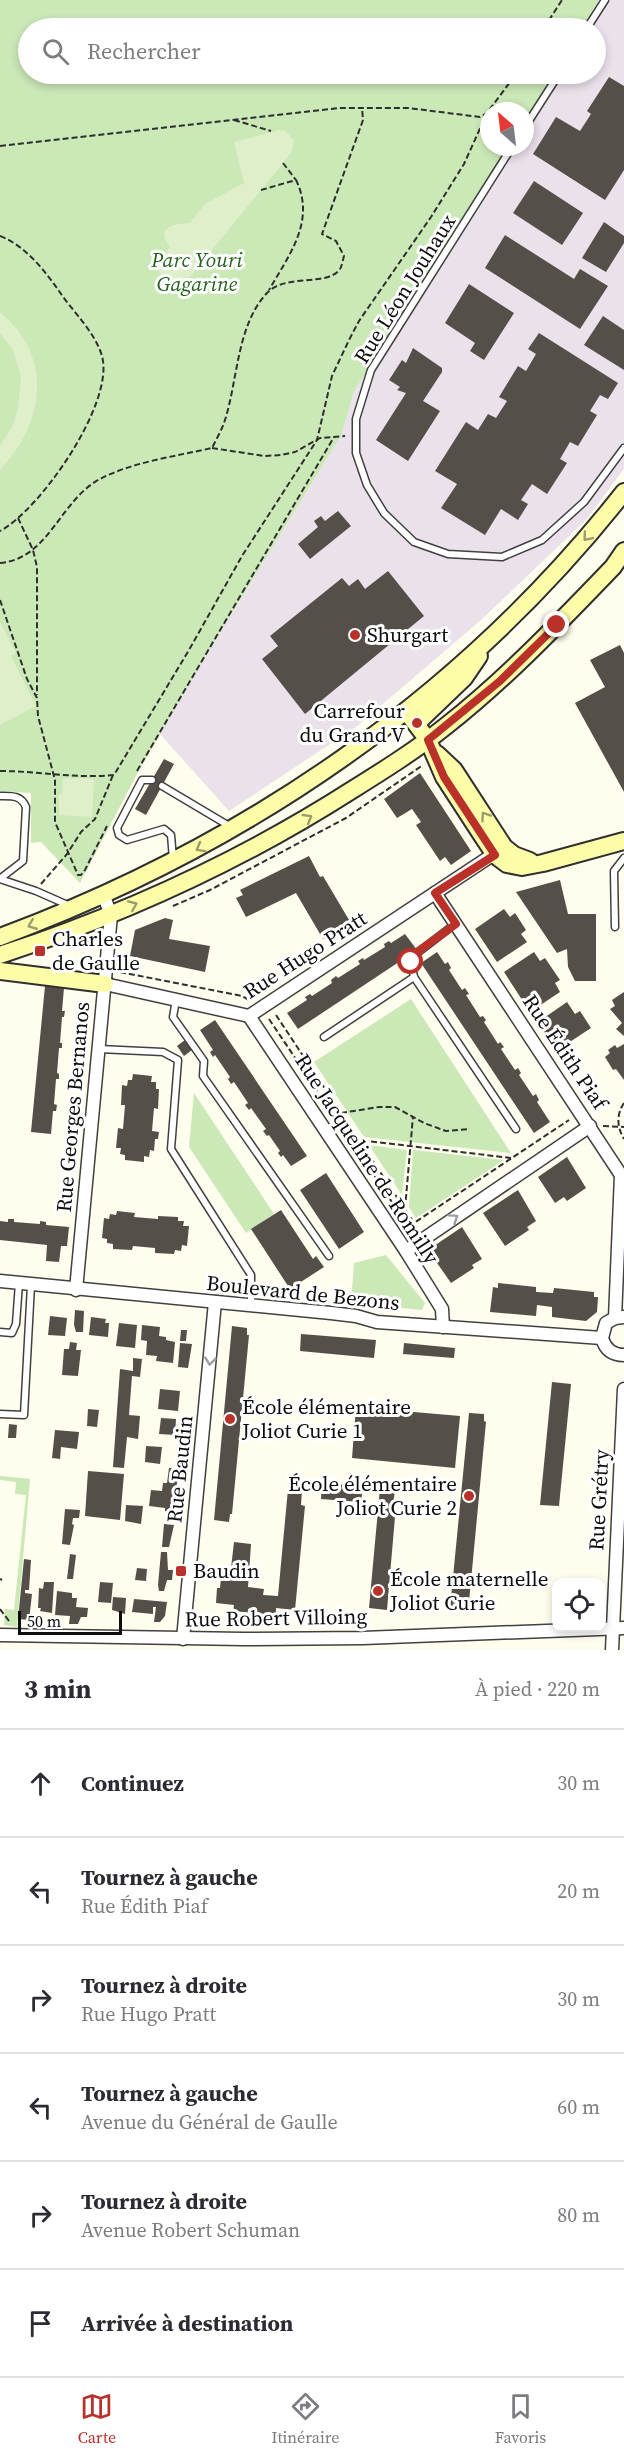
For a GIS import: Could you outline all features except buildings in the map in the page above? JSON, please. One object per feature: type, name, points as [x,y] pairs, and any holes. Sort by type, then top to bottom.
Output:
[{"type":"main road","points":[[0,937],[73,908],[174,861],[234,829],[412,717],[464,678],[496,632],[565,563],[624,492]]},
{"type":"main road","points":[[0,955],[80,928],[208,872],[260,846],[432,746],[613,567],[624,551]]},
{"type":"main road","points":[[412,717],[432,746],[444,777],[500,851],[507,864],[522,867],[543,863],[624,841]]},
{"type":"main road","points":[[0,971],[106,977]]},
{"type":"street","name":"Rue Hugo Pratt","points":[[106,977],[177,1000],[249,1016],[500,851]]},
{"type":"street","name":"Rue Édith Piaf","points":[[435,893],[582,1112],[621,1175],[620,1317]]},
{"type":"street","name":"Rue Georges Bernanos","points":[[76,1290],[111,915],[103,894]]},
{"type":"street","name":"Rue Jacqueline de Romilly","points":[[249,1016],[406,1251],[442,1309],[443,1327]]},
{"type":"street","points":[[406,1251],[590,1126]]},
{"type":"street","name":"Boulevard de Bezons","points":[[0,1281],[339,1314],[377,1322],[602,1338]]},
{"type":"street","name":"Rue Baudin","points":[[183,1639],[215,1302]]},
{"type":"street","points":[[620,1317],[606,1323],[602,1338],[612,1353],[624,1355]]},
{"type":"street","name":"Rue Grétry","points":[[612,1650],[618,1628],[624,1389]]},
{"type":"street","name":"Rue Robert Villoing","points":[[0,1635],[183,1639],[243,1645],[618,1628]]},
{"type":"lane","points":[[593,18],[605,0]]},
{"type":"lane","points":[[534,113],[553,84]]},
{"type":"lane","name":"Rue Léon Jouhaux","points":[[506,156],[371,370],[356,419],[356,453],[367,485],[384,513],[414,542],[448,554],[502,557],[543,540],[584,502],[624,448]]},
{"type":"lane","points":[[152,780],[142,780],[117,831],[127,840],[164,829],[171,834],[174,861]]},
{"type":"lane","points":[[162,786],[234,829]]},
{"type":"lane","points":[[0,796],[17,796],[26,807],[23,861],[1,879]]},
{"type":"lane","points":[[615,927],[614,871],[624,858]]},
{"type":"lane","points":[[1,879],[36,891],[73,908]]},
{"type":"lane","points":[[456,924],[412,957],[414,977],[516,1129]]},
{"type":"lane","points":[[324,1037],[414,977]]},
{"type":"lane","points":[[177,1000],[173,1017],[204,1061],[203,1076],[329,1256]]},
{"type":"lane","points":[[98,1049],[163,1052],[178,1060],[171,1149],[251,1275],[251,1306]]},
{"type":"lane","points":[[0,1332],[12,1333],[25,1283]]},
{"type":"lane","points":[[0,1414],[24,1415],[25,1283]]},
{"type":"path","points":[[550,18],[562,0]]},
{"type":"path","points":[[495,102],[509,84]]},
{"type":"path","points":[[267,293],[280,283],[329,277],[340,269],[344,256],[336,241],[322,234],[363,120],[362,108]]},
{"type":"path","points":[[0,146],[288,112],[408,108],[480,117]]},
{"type":"path","points":[[231,120],[271,131]]},
{"type":"path","points":[[36,891],[67,854],[81,832],[95,819],[114,775],[242,556],[317,440],[332,376],[354,330],[464,164],[480,129]]},
{"type":"path","points":[[212,448],[224,423],[237,360],[253,315],[291,251],[301,226],[305,209],[304,199],[296,180],[283,163]]},
{"type":"path","points":[[261,190],[296,180]]},
{"type":"path","points":[[0,236],[27,253],[44,269],[84,323],[102,357],[103,379],[97,401],[74,452],[28,510],[0,531]]},
{"type":"path","points":[[0,563],[16,562],[33,550],[79,497],[99,480],[122,470],[212,448],[264,456],[281,455],[295,452],[317,440],[356,434]]},
{"type":"path","points":[[133,778],[334,437]]},
{"type":"path","points":[[18,518],[33,550],[37,567],[38,716],[55,780],[55,822],[78,875],[81,875],[111,818]]},
{"type":"path","points":[[0,600],[27,679],[37,698]]},
{"type":"path","points":[[0,771],[52,772],[93,777],[114,775]]},
{"type":"path","points":[[106,977],[242,996],[266,1006],[414,1223],[582,1112]]},
{"type":"path","points":[[266,1006],[271,1018],[413,1234]]},
{"type":"path","points":[[257,1027],[271,1018]]},
{"type":"path","points":[[624,1103],[618,1116],[618,1127],[624,1139]]},
{"type":"path","points":[[341,1113],[394,1107],[424,1123],[446,1131],[470,1129]]},
{"type":"path","points":[[405,1209],[413,1116]]},
{"type":"path","points":[[590,1126],[624,1127]]},
{"type":"path","points":[[340,1152],[359,1140],[538,1161]]},
{"type":"shaded area","points":[[599,0],[624,0],[624,469],[586,520],[481,620],[356,727],[229,811],[160,734],[342,434],[354,391],[503,156],[534,156],[534,106],[548,84],[606,84],[606,18],[588,18]]},
{"type":"green space","name":"Parc Youri Gagarine","points":[[0,0],[599,0],[588,18],[18,18],[18,84],[548,84],[534,106],[534,102],[480,102],[480,156],[503,156],[423,286],[354,391],[342,434],[205,657],[137,774],[80,883],[41,842],[31,843],[31,793],[0,791]]},
{"type":"green space","points":[[279,130],[286,131],[294,141],[292,151],[283,163],[190,277],[174,282],[166,279],[159,271],[160,262],[170,247],[164,235],[165,231],[178,224],[190,223],[205,204],[244,183],[234,142]]},
{"type":"green space","points":[[0,312],[17,329],[29,349],[36,369],[37,390],[34,411],[27,432],[15,452],[0,470],[0,446],[13,425],[18,408],[21,377],[13,350],[0,333]]},
{"type":"green space","points":[[0,622],[16,653],[11,656],[36,706],[0,725]]},
{"type":"green space","points":[[63,778],[94,779],[92,817],[59,815],[59,795],[62,794]]},
{"type":"green space","points":[[411,999],[511,1153],[364,1137],[314,1062]]},
{"type":"green space","points":[[194,1093],[274,1214],[246,1233],[189,1147]]},
{"type":"green space","points":[[369,1145],[407,1150],[402,1195]]},
{"type":"green space","points":[[413,1150],[504,1160],[416,1218],[409,1207]]},
{"type":"green space","points":[[386,1255],[425,1303],[422,1310],[351,1303],[354,1263]]},
{"type":"green space","points":[[0,1476],[30,1479],[17,1627],[4,1625],[5,1609],[14,1610],[26,1495],[15,1494],[16,1482],[0,1480]]},
{"type":"place","name":"Shurgart","points":[[355,635]]},
{"type":"place","name":"Carrefour du Grand V","points":[[417,723]]},
{"type":"place","name":"Charles de Gaulle","points":[[40,951]]},
{"type":"place","name":"École élémentaire Joliot Curie 1","points":[[230,1419]]},
{"type":"place","name":"École élémentaire Joliot Curie 2","points":[[469,1496]]},
{"type":"place","name":"Baudin","points":[[181,1571]]},
{"type":"place","name":"École maternelle Joliot Curie","points":[[378,1591]]},
{"type":"route","points":[[411,962],[417,952],[456,924],[435,893],[495,855],[444,777],[428,740],[500,681],[557,625]]}]
